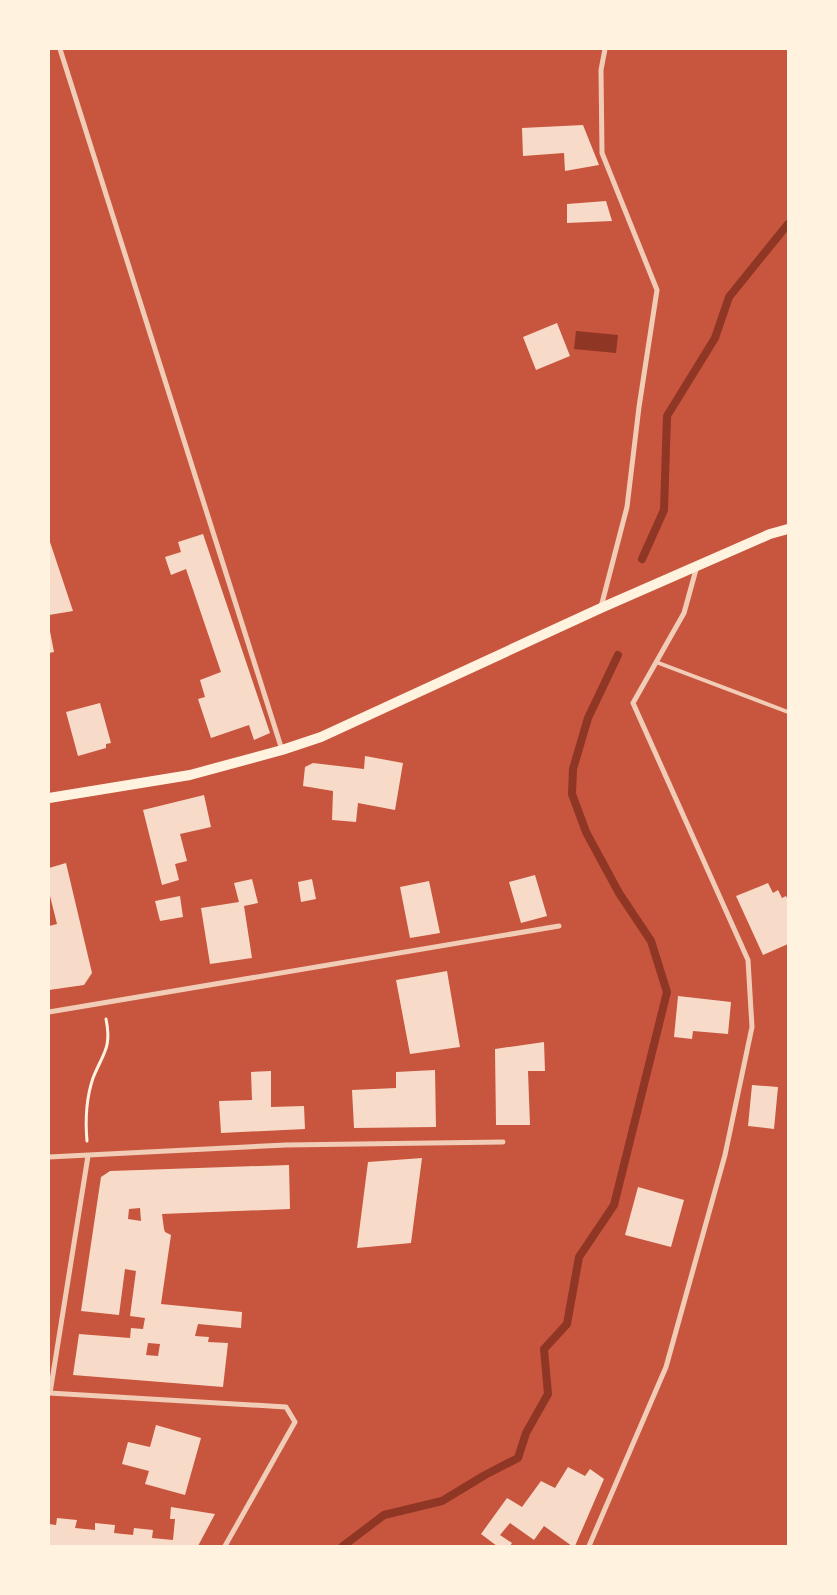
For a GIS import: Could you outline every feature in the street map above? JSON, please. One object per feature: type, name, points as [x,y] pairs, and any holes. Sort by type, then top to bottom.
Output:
[{"type":"main road","points":[[49,798],[190,775],[282,750],[321,736],[601,608],[770,534],[788,528]]},
{"type":"street","points":[[60,49],[282,750]]},
{"type":"street","points":[[601,608],[627,508],[639,407],[657,290],[602,153],[601,70],[605,49]]},
{"type":"street","points":[[589,1546],[666,1366],[725,1155],[752,1027],[748,960],[633,703],[684,613],[697,566]]},
{"type":"street","points":[[49,1012],[559,926]]},
{"type":"street","points":[[49,1157],[286,1145],[503,1142]]},
{"type":"street","points":[[88,1156],[49,1393],[286,1407],[295,1422],[225,1546]]},
{"type":"lane","points":[[656,662],[788,712]]},
{"type":"path","points":[[88,1156],[85,1115],[93,1079],[108,1046],[108,1028],[103,1003]]},
{"type":"shaded area","points":[[576,331],[618,335],[616,353],[574,349]]},
{"type":"building","points":[[583,125],[599,165],[565,171],[564,153],[523,156],[522,128]]},
{"type":"building","points":[[606,201],[612,221],[567,223],[567,204]]},
{"type":"building","points":[[557,323],[570,356],[536,370],[523,337]]},
{"type":"building","points":[[203,534],[270,733],[254,740],[249,725],[211,738],[198,699],[205,697],[200,680],[221,672],[186,569],[171,575],[165,557],[181,552],[178,542]]},
{"type":"building","points":[[49,539],[73,611],[49,615]]},
{"type":"building","points":[[49,626],[54,652],[49,653]]},
{"type":"building","points":[[100,703],[111,743],[106,744],[106,748],[78,756],[66,712]]},
{"type":"building","points":[[365,756],[403,763],[395,810],[358,803],[356,822],[332,820],[333,791],[303,786],[305,767],[313,763],[364,769]]},
{"type":"building","points":[[204,795],[211,827],[180,834],[187,861],[175,864],[179,880],[162,885],[143,810]]},
{"type":"building","points":[[66,863],[92,973],[84,985],[49,990],[49,926],[57,924],[49,892],[49,868]]},
{"type":"building","points":[[535,875],[547,916],[521,923],[509,882]]},
{"type":"building","points":[[252,879],[258,903],[244,906],[252,958],[210,964],[201,908],[239,902],[234,883]]},
{"type":"building","points":[[312,879],[316,899],[301,902],[298,882]]},
{"type":"building","points":[[429,881],[440,933],[410,938],[400,887]]},
{"type":"building","points":[[768,883],[773,893],[778,890],[782,898],[786,896],[788,900],[788,944],[763,955],[736,896]]},
{"type":"building","points":[[180,896],[183,917],[160,921],[155,901]]},
{"type":"building","points":[[447,971],[460,1047],[410,1054],[396,980]]},
{"type":"building","points":[[678,996],[731,1002],[728,1034],[693,1031],[692,1039],[674,1037]]},
{"type":"building","points":[[544,1042],[545,1071],[528,1071],[530,1125],[496,1125],[495,1049]]},
{"type":"building","points":[[435,1070],[436,1127],[354,1128],[352,1090],[396,1088],[396,1072]]},
{"type":"building","points":[[271,1071],[271,1107],[304,1106],[305,1129],[221,1133],[219,1101],[252,1100],[251,1072]]},
{"type":"building","points":[[752,1085],[778,1087],[774,1129],[748,1126]]},
{"type":"building","points":[[422,1158],[411,1243],[357,1248],[368,1162]]},
{"type":"building","points":[[289,1165],[290,1209],[162,1214],[165,1232],[171,1235],[161,1304],[242,1312],[241,1328],[198,1324],[195,1336],[209,1337],[208,1342],[228,1343],[223,1387],[73,1375],[79,1334],[130,1338],[131,1328],[143,1329],[145,1318],[130,1316],[136,1271],[125,1269],[119,1315],[81,1311],[101,1177],[110,1171]],"holes":[[[140,1208],[141,1221],[128,1219],[129,1209]],[[148,1343],[160,1344],[158,1356],[146,1355]]]},
{"type":"building","points":[[638,1187],[684,1200],[671,1247],[625,1235]]},
{"type":"building","points":[[156,1425],[201,1438],[185,1495],[145,1484],[149,1471],[122,1464],[128,1442],[150,1447]]},
{"type":"building","points":[[568,1467],[585,1476],[590,1469],[604,1479],[575,1546],[572,1546],[544,1526],[534,1540],[510,1523],[500,1535],[512,1543],[510,1546],[497,1546],[481,1534],[507,1498],[522,1507],[541,1481],[555,1488]]},
{"type":"building","points":[[171,1507],[215,1514],[198,1546],[49,1546],[49,1524],[56,1525],[57,1518],[77,1520],[75,1528],[95,1530],[95,1523],[115,1525],[114,1533],[133,1535],[134,1528],[153,1530],[152,1538],[173,1540],[175,1519],[170,1519]]},
{"type":"waterway","points":[[642,559],[664,510],[667,416],[715,338],[729,297],[788,224]]},
{"type":"waterway","points":[[343,1546],[384,1515],[442,1501],[518,1458],[526,1433],[548,1394],[544,1349],[567,1324],[579,1257],[614,1205],[667,992],[651,941],[619,893],[586,832],[572,794],[573,769],[588,718],[618,655]]}]
